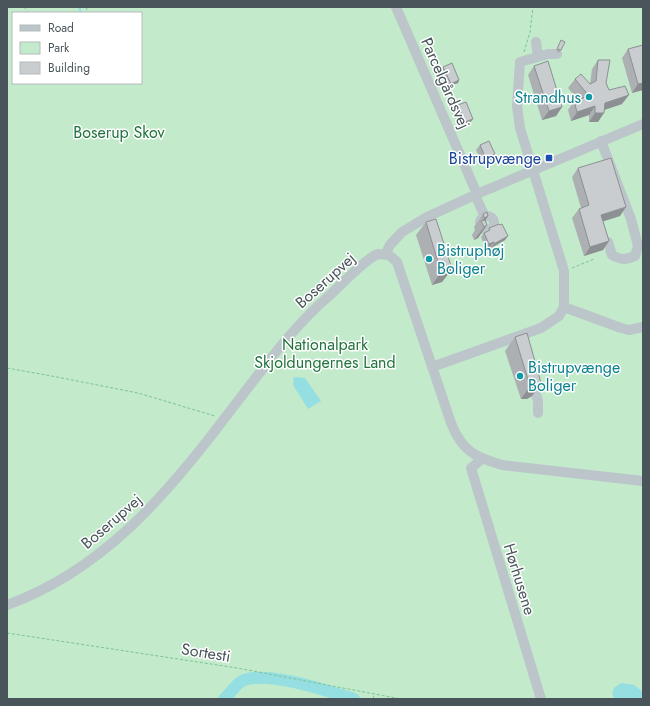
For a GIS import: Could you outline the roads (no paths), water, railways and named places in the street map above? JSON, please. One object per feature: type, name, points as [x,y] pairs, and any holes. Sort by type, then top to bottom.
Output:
[{"type":"street","name":"Parcelgårdsvej","points":[[396,7],[485,217]]},
{"type":"street","points":[[536,42],[538,57]]},
{"type":"street","points":[[432,367],[520,340],[551,323],[559,316],[564,307],[566,290],[564,271],[533,170],[525,150],[517,106],[520,62],[557,54]]},
{"type":"street","points":[[643,124],[476,194],[427,217],[402,232],[390,245],[386,253],[397,262],[451,423],[456,436],[465,448],[482,459],[502,465],[643,481]]},
{"type":"street","points":[[601,142],[623,195],[638,246],[635,256],[627,260],[619,259],[612,254],[608,242]]},
{"type":"street","points":[[427,217],[431,228]]},
{"type":"street","name":"Boserupvej","points":[[7,605],[56,583],[91,560],[120,538],[153,505],[224,419],[268,360],[317,305],[376,255],[386,253]]},
{"type":"street","points":[[564,307],[621,328],[629,330],[643,327]]},
{"type":"street","points":[[527,365],[538,401],[538,413]]},
{"type":"street","name":"Hørhusene","points":[[465,448],[541,699]]},
{"type":"street","points":[[471,468],[482,459]]},
{"type":"water","points":[[294,377],[305,378],[321,401],[308,409],[293,385]]},
{"type":"water","points":[[621,683],[634,685],[643,692],[643,699],[615,699],[612,694],[614,688]]},
{"type":"waterway","points":[[79,7],[81,12]]},
{"type":"waterway","points":[[224,699],[241,681],[255,678],[268,678],[299,683],[354,699]]},
{"type":"place","name":"Strandhus","points":[[589,97]]},
{"type":"place","name":"Bistrupvænge","points":[[549,158]]},
{"type":"place","name":"Bistruphøj Boliger","points":[[429,259]]},
{"type":"place","name":"Bistrupvænge Boliger","points":[[520,376]]},
{"type":"park label","name":"Boserup Skov","points":[[119,132]]},
{"type":"park label","name":"Nationalpark Skjoldungernes Land","points":[[325,353]]}]
